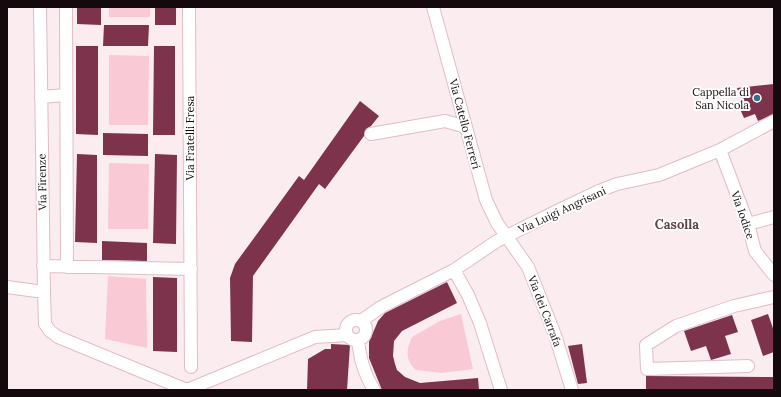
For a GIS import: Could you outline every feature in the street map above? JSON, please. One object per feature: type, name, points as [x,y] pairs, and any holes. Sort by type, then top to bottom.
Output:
[{"type":"street","name":"Via Firenze","points":[[40,7],[44,96],[43,266]]},
{"type":"street","points":[[66,7],[67,267]]},
{"type":"street","name":"Via Fratelli Fresa","points":[[189,7],[192,367]]},
{"type":"street","name":"Via Catello Ferreri","points":[[433,7],[486,200],[497,223],[507,236]]},
{"type":"street","points":[[44,96],[66,95]]},
{"type":"street","points":[[371,134],[445,121],[466,128]]},
{"type":"street","name":"Via Luigi Angrisani","points":[[361,321],[381,307],[454,270],[476,254],[507,236],[599,191],[617,184],[659,175],[720,150],[774,121]]},
{"type":"street","name":"Via Iodice","points":[[720,150],[748,224],[755,251],[774,275]]},
{"type":"street","points":[[748,224],[774,216]]},
{"type":"street","name":"Via dei Carrafa","points":[[507,236],[528,267],[555,335],[572,390]]},
{"type":"street","points":[[191,270],[43,266],[45,324],[50,331],[74,344],[187,390],[315,337],[326,329],[355,319],[361,321],[366,326],[366,333],[358,340]]},
{"type":"street","points":[[454,270],[468,295],[480,323],[501,390]]},
{"type":"street","points":[[7,287],[44,292]]},
{"type":"street","points":[[748,366],[647,369],[646,345],[676,326],[734,306],[774,297]]},
{"type":"street","points":[[349,322],[345,328],[347,335],[352,339],[358,340]]},
{"type":"street","points":[[315,337],[347,335]]},
{"type":"street","points":[[358,340],[361,362],[366,376],[374,390]]},
{"type":"shaded area","points":[[109,7],[150,7],[150,17],[109,17]]},
{"type":"shaded area","points":[[109,55],[149,56],[148,125],[109,125]]},
{"type":"shaded area","points":[[109,163],[149,164],[148,229],[108,229]]},
{"type":"shaded area","points":[[108,276],[146,279],[147,348],[105,339]]},
{"type":"shaded area","points":[[461,314],[473,369],[441,373],[416,370],[408,359],[408,351],[412,337],[440,321]]},
{"type":"building","points":[[77,7],[101,7],[101,25],[77,24]]},
{"type":"building","points":[[155,7],[176,7],[176,25],[155,25]]},
{"type":"building","points":[[104,25],[149,25],[148,46],[103,46]]},
{"type":"building","points":[[76,46],[98,46],[98,135],[76,134]]},
{"type":"building","points":[[154,46],[175,46],[175,135],[153,135]]},
{"type":"building","name":"Cappella di San Nicola","points":[[774,84],[774,114],[758,121],[755,114],[744,118],[740,109],[744,107],[737,88]]},
{"type":"building","points":[[360,101],[379,116],[371,126],[366,129],[364,136],[325,189],[319,184],[253,276],[252,342],[231,341],[230,278],[235,264],[299,176],[304,180]]},
{"type":"building","points":[[103,133],[148,134],[148,156],[103,155]]},
{"type":"building","points":[[77,154],[97,155],[97,243],[75,242]]},
{"type":"building","points":[[155,154],[177,155],[176,244],[153,243]]},
{"type":"building","points":[[102,241],[147,243],[147,261],[102,260]]},
{"type":"building","points":[[153,277],[177,278],[177,352],[153,351]]},
{"type":"building","points":[[447,282],[457,303],[402,331],[394,341],[393,356],[395,364],[397,370],[405,377],[420,383],[478,378],[479,390],[382,390],[369,358],[369,342],[378,321],[385,313]]},
{"type":"building","points":[[768,314],[774,331],[774,352],[763,356],[751,320]]},
{"type":"building","points":[[732,315],[738,332],[725,336],[731,354],[711,360],[706,346],[691,351],[684,331]]},
{"type":"building","points":[[331,344],[350,345],[347,390],[307,390],[308,359],[325,349],[331,349]]},
{"type":"building","points":[[582,344],[587,383],[578,384],[568,346]]},
{"type":"building","points":[[646,376],[774,377],[774,390],[646,390]]},
{"type":"place","name":"Cappella di San Nicola","points":[[757,98]]},
{"type":"district","name":"Casolla","points":[[677,224]]}]
